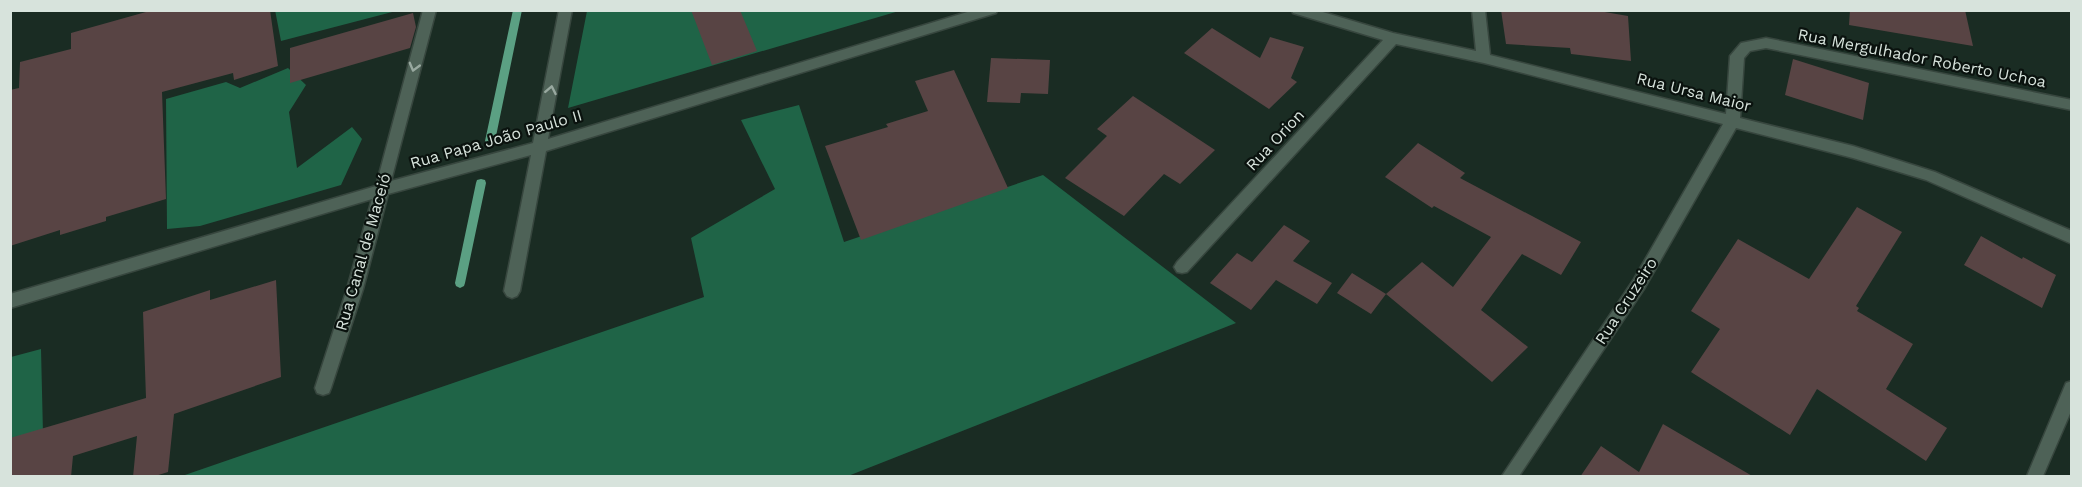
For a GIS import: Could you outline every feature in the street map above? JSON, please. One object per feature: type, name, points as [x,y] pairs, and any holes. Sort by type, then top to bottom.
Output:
[{"type":"street","name":"Rua Canal de Maceió","points":[[323,388],[355,289],[430,10]]},
{"type":"street","points":[[512,291],[566,10]]},
{"type":"street","name":"Rua Papa João Paulo II","points":[[10,301],[381,190],[540,147],[991,10]]},
{"type":"street","name":"Rua Ursa Maior","points":[[1298,10],[1393,38],[1484,58],[1853,152],[1930,176],[2072,238]]},
{"type":"street","points":[[1478,10],[1484,58]]},
{"type":"street","name":"Rua Orion","points":[[1182,267],[1393,38]]},
{"type":"street","name":"Rua Mergulhador Roberto Uchoa","points":[[1733,120],[1737,56],[1746,46],[1766,43],[2072,105]]},
{"type":"street","name":"Rua Cruzeiro","points":[[1510,477],[1639,284],[1733,120]]},
{"type":"street","points":[[2035,477],[2072,388]]},
{"type":"green space","points":[[275,10],[396,10],[396,11],[281,41]]},
{"type":"green space","points":[[587,11],[899,11],[568,108]]},
{"type":"green space","points":[[288,68],[306,85],[289,112],[297,168],[352,127],[362,139],[341,185],[200,226],[167,229],[166,99],[226,82],[240,88]]},
{"type":"green space","points":[[799,105],[844,242],[1043,175],[1236,323],[848,476],[182,476],[704,297],[691,238],[775,189],[741,120]]},
{"type":"green space","points":[[41,349],[44,476],[11,476],[11,357]]},
{"type":"building","points":[[153,10],[270,10],[278,66],[234,80],[233,73],[162,92],[166,199],[106,217],[106,221],[60,235],[60,230],[10,246],[10,90],[19,88],[20,62],[71,49],[71,33]]},
{"type":"building","points":[[691,10],[740,10],[757,51],[712,65]]},
{"type":"building","points":[[1501,10],[1593,10],[1628,16],[1631,61],[1571,54],[1570,48],[1506,44]]},
{"type":"building","points":[[1850,10],[1965,10],[1973,46],[1849,25]]},
{"type":"building","points":[[413,13],[416,27],[410,48],[290,83],[290,48]]},
{"type":"building","points":[[1212,28],[1260,58],[1270,37],[1304,47],[1291,78],[1297,82],[1269,109],[1184,53]]},
{"type":"building","points":[[991,58],[1050,60],[1048,94],[1021,93],[1020,103],[987,102]]},
{"type":"building","points":[[1793,59],[1869,83],[1863,120],[1785,95]]},
{"type":"building","points":[[954,70],[1008,188],[861,240],[825,146],[888,127],[886,124],[928,111],[915,81]]},
{"type":"building","points":[[1133,96],[1215,150],[1180,184],[1164,174],[1124,216],[1065,178],[1107,136],[1097,129]]},
{"type":"building","points":[[1418,143],[1465,173],[1460,178],[1581,242],[1561,275],[1522,254],[1481,310],[1528,347],[1492,382],[1386,294],[1422,262],[1453,287],[1491,237],[1434,206],[1432,208],[1385,177]]},
{"type":"building","points":[[1857,207],[1902,232],[1856,306],[1859,308],[1857,311],[1913,344],[1886,389],[1947,428],[1926,461],[1817,389],[1790,435],[1691,372],[1720,329],[1691,311],[1738,239],[1809,279]]},
{"type":"building","points":[[1284,225],[1310,241],[1293,261],[1332,283],[1317,304],[1276,280],[1251,310],[1210,283],[1237,253],[1252,262]]},
{"type":"building","points":[[1981,236],[2056,275],[2042,308],[1964,265]]},
{"type":"building","points":[[1352,273],[1386,294],[1371,314],[1337,293]]},
{"type":"building","points":[[276,280],[281,377],[174,414],[168,472],[152,477],[133,477],[137,436],[73,456],[71,477],[10,477],[10,438],[146,398],[143,312],[210,290],[210,300]]},
{"type":"building","points":[[1663,424],[1754,477],[1580,477],[1601,446],[1639,472]]},
{"type":"waterway","points":[[490,141],[518,10]]},
{"type":"waterway","points":[[460,283],[481,183]]}]
